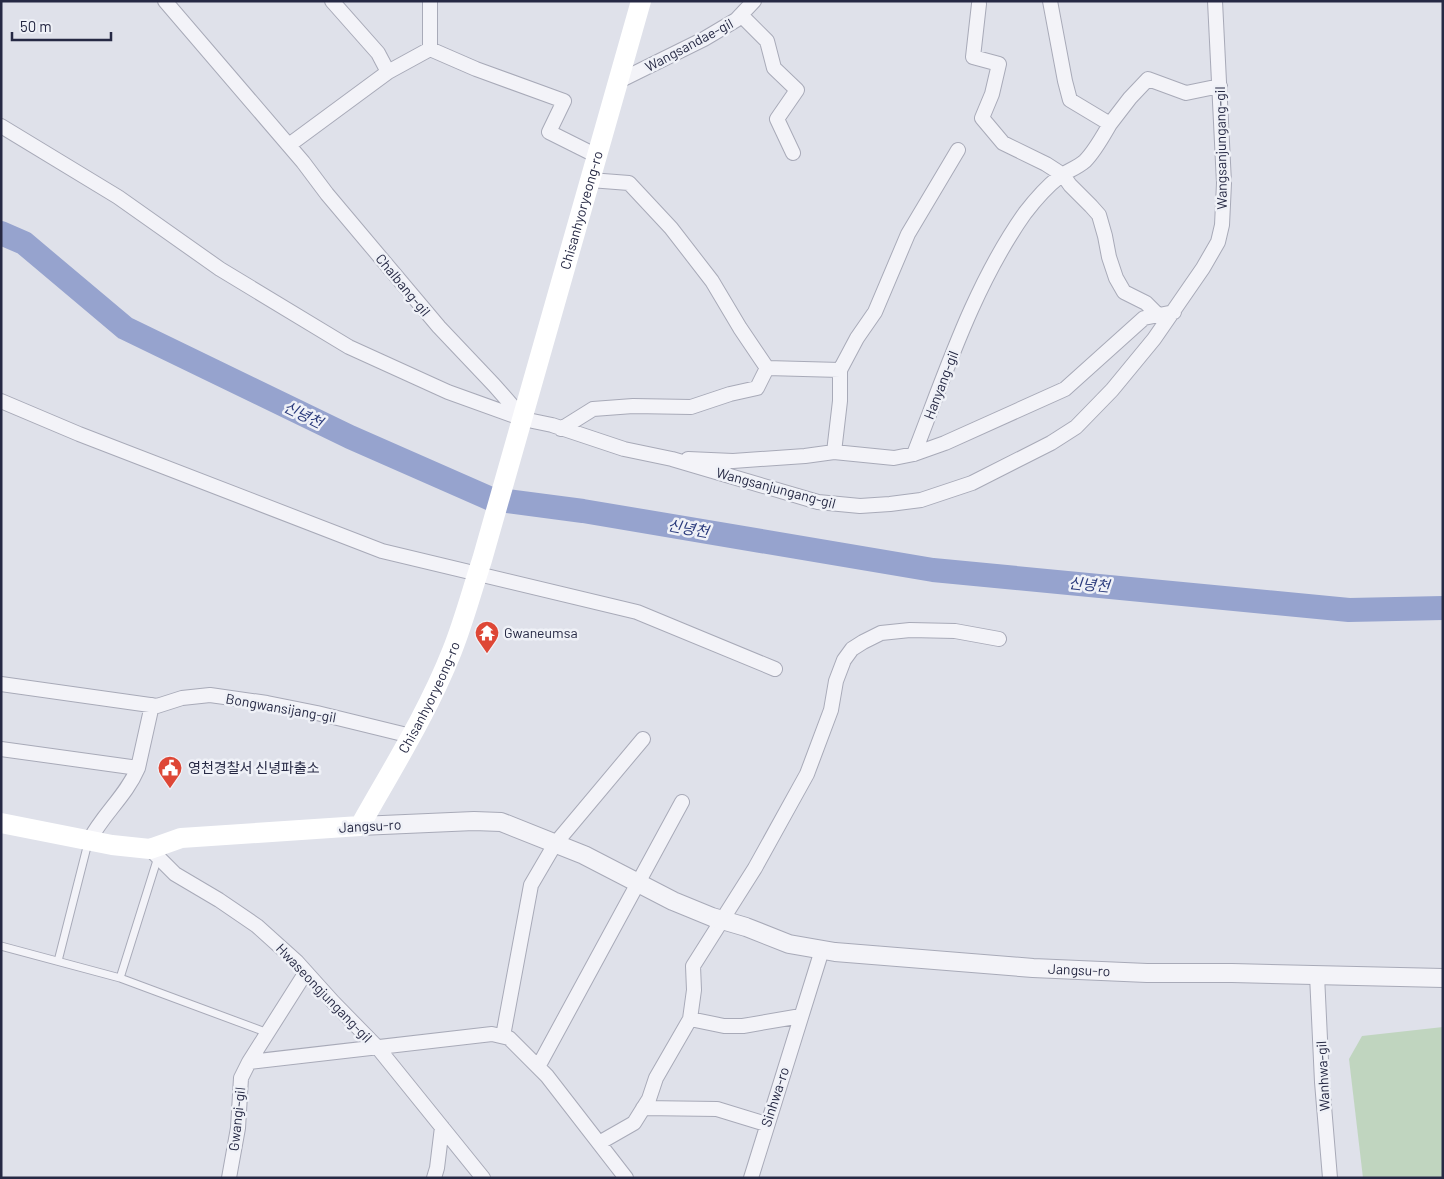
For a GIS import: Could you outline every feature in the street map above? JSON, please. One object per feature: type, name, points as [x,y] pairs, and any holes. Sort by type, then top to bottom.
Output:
[{"type":"main road","name":"Chisanhyoryeong-ro","points":[[360,826],[433,693],[453,650],[480,567],[524,418],[641,1]]},
{"type":"main road","name":"Jangsu-ro","points":[[1,823],[154,853],[181,838],[360,826]]},
{"type":"street","name":"Chalbang-gil","points":[[165,1],[289,145],[327,194],[439,327],[524,418]]},
{"type":"street","points":[[332,1],[378,53],[388,72]]},
{"type":"street","points":[[430,1],[430,49]]},
{"type":"street","name":"Wangsandae-gil","points":[[619,81],[704,39],[736,20],[754,1]]},
{"type":"street","points":[[1050,1],[1070,100],[1110,124]]},
{"type":"street","name":"Wangsanjungang-gil","points":[[1,126],[118,197],[220,269],[349,347],[448,392],[524,418],[624,448],[818,502],[860,506],[921,500],[972,483],[1051,443],[1076,427],[1112,390],[1154,339],[1174,312],[1213,251],[1220,234],[1224,183],[1215,1]]},
{"type":"street","points":[[979,4],[972,57],[999,64],[992,94],[982,118],[1003,143],[1046,164],[1063,175],[1070,185],[1091,206],[1099,216],[1109,257],[1116,278],[1124,292],[1146,303],[1158,315]]},
{"type":"street","points":[[741,15],[767,41],[774,68],[797,90],[777,119],[793,153]]},
{"type":"street","points":[[289,145],[388,72],[430,49]]},
{"type":"street","points":[[430,49],[476,69],[564,102],[549,132],[597,156]]},
{"type":"street","name":"Hanyang-gil","points":[[914,454],[949,363],[994,264],[1037,197],[1063,175],[1084,162],[1130,98],[1148,79],[1186,94],[1220,86]]},
{"type":"street","points":[[834,452],[840,401],[840,370],[857,338],[875,312],[908,234],[958,150]]},
{"type":"street","points":[[590,180],[629,184],[671,228],[712,281],[767,368]]},
{"type":"street","points":[[672,460],[733,462],[834,452],[894,458],[914,454],[1065,389],[1144,318],[1174,312]]},
{"type":"street","points":[[767,368],[840,370]]},
{"type":"street","points":[[560,428],[593,408],[633,406],[691,407],[730,394],[757,388],[767,368]]},
{"type":"street","points":[[1,401],[79,434],[382,551],[480,567],[637,612],[775,669]]},
{"type":"street","points":[[599,1142],[634,1123],[648,1099],[656,1078],[690,1019],[694,990],[693,966],[755,868],[807,774],[831,710],[836,681],[844,660],[852,649],[881,633],[910,630],[955,631],[999,639]]},
{"type":"street","name":"Bongwansijang-gil","points":[[1,684],[157,706],[182,698],[210,696],[267,703],[410,736]]},
{"type":"street","points":[[89,841],[97,826],[132,782],[138,768],[152,705]]},
{"type":"street","points":[[626,1178],[538,1067],[509,1038],[503,1036],[531,885],[555,844],[643,738]]},
{"type":"street","points":[[1,749],[138,768]]},
{"type":"street","points":[[538,1067],[682,802]]},
{"type":"street","name":"Jangsu-ro","points":[[360,826],[501,822],[584,855],[673,901],[789,944],[822,950],[1033,968],[1147,973],[1443,978]]},
{"type":"street","name":"Hwaseongjungang-gil","points":[[154,853],[176,874],[220,900],[256,926],[306,972],[332,1002],[378,1048],[483,1178]]},
{"type":"street","name":"Sinhwa-ro","points":[[751,1178],[766,1124],[822,950]]},
{"type":"street","name":"Gwangi-gil","points":[[229,1178],[238,1128],[241,1078],[306,972]]},
{"type":"street","name":"Wanhwa-gil","points":[[1317,975],[1322,1082],[1330,1178]]},
{"type":"street","points":[[690,1019],[724,1026],[743,1026],[801,1016]]},
{"type":"street","name":"Hwaseongjungang-gil","points":[[378,1048],[492,1034],[503,1036]]},
{"type":"street","points":[[250,1062],[378,1048]]},
{"type":"street","points":[[642,1108],[718,1109],[766,1124]]},
{"type":"street","points":[[434,1178],[442,1127]]},
{"type":"lane","points":[[58,961],[89,841]]},
{"type":"lane","points":[[120,978],[154,853]]},
{"type":"lane","points":[[1,946],[120,978],[268,1032]]},
{"type":"green space","points":[[1443,1027],[1443,1178],[1363,1178],[1349,1059],[1362,1036]]},
{"type":"waterway","name":"신녕천","points":[[1,233],[24,243],[125,328],[350,437],[491,499],[583,511],[933,570],[1349,610],[1443,608]]},
{"type":"place","name":"Gwaneumsa","points":[[487,654]]},
{"type":"place","name":"영천경찰서 신녕파출소","points":[[170,789]]}]
